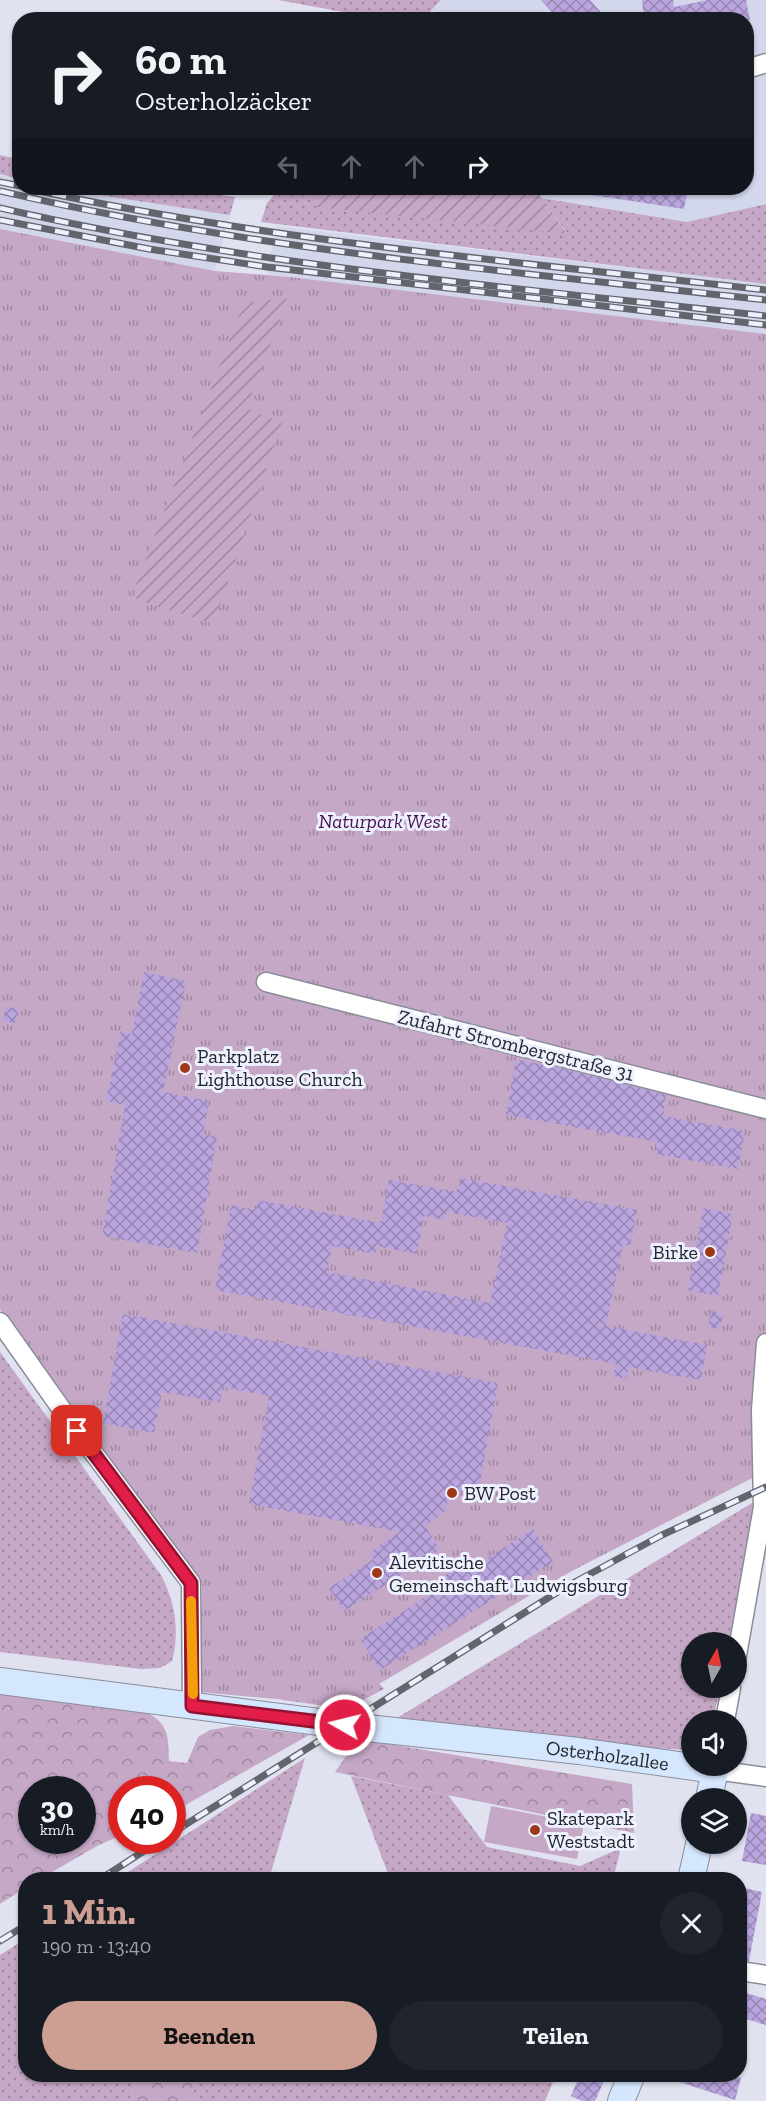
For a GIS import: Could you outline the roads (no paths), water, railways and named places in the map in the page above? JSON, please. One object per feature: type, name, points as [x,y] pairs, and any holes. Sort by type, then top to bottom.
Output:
[{"type":"street","name":"Zufahrt Strombergstraße 31","points":[[266,982],[766,1109]]},
{"type":"street","points":[[0,1322],[77,1431],[191,1583],[192,1706]]},
{"type":"street","points":[[741,1632],[763,1508],[761,1410],[766,1343]]},
{"type":"street","name":"Osterholzallee","points":[[0,1681],[358,1727],[681,1764]]},
{"type":"street","name":"Osterholzallee","points":[[747,1774],[766,1777]]},
{"type":"street","points":[[693,1872],[697,1854]]},
{"type":"street","points":[[747,1972],[766,1975]]},
{"type":"street","points":[[621,2101],[629,2082]]},
{"type":"railway","points":[[0,182],[12,184]]},
{"type":"railway","points":[[0,191],[12,194]]},
{"type":"railway","points":[[19,195],[190,229],[285,244],[381,257],[766,300]]},
{"type":"railway","points":[[60,195],[301,236],[766,290]]},
{"type":"railway","points":[[0,208],[94,228],[285,260],[381,273],[766,316]]},
{"type":"railway","points":[[0,220],[149,249],[267,267],[766,325]]},
{"type":"railway","points":[[186,1824],[564,1588],[662,1535],[766,1487]]},
{"type":"railway","points":[[111,1872],[139,1854]]},
{"type":"railway","points":[[0,1941],[18,1930]]},
{"type":"place","name":"Parkplatz Lighthouse Church","points":[[185,1068]]},
{"type":"place","name":"Birke","points":[[710,1252]]},
{"type":"place","name":"BW Post","points":[[452,1493]]},
{"type":"place","name":"Alevitische Gemeinschaft Ludwigsburg","points":[[377,1573]]},
{"type":"place","name":"Skatepark Weststadt","points":[[535,1830]]},
{"type":"park label","name":"Naturpark West","points":[[383,821]]}]
